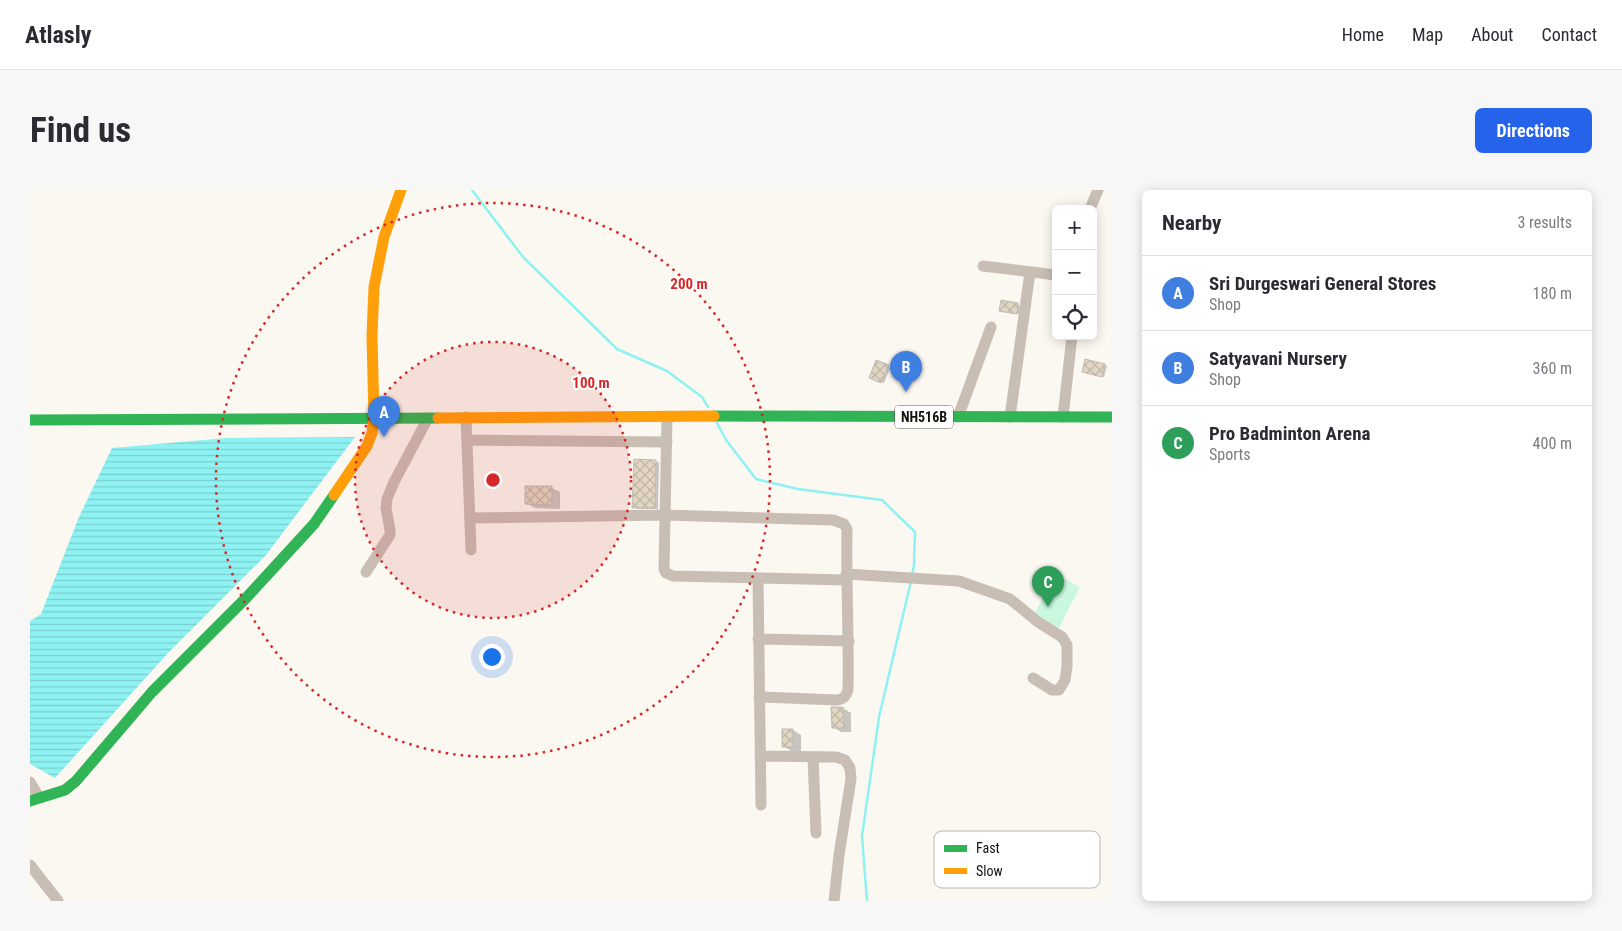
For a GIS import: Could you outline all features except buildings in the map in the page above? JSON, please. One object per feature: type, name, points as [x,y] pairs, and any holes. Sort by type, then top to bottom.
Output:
[{"type":"main road","points":[[34,799],[65,790],[76,781],[152,692],[282,561],[314,524],[367,446],[374,418],[374,286],[382,245],[401,190]]},
{"type":"main road","name":"NH516B","points":[[30,420],[667,416],[1112,417]]},
{"type":"street","points":[[1092,205],[1098,190]]},
{"type":"street","points":[[983,266],[1052,275]]},
{"type":"street","points":[[1010,417],[1030,272]]},
{"type":"street","points":[[958,417],[991,327]]},
{"type":"street","points":[[1063,418],[1072,340]]},
{"type":"street","points":[[667,416],[664,569],[669,576],[758,579],[846,577],[959,581],[1010,599],[1038,622],[1062,637],[1067,645],[1067,666],[1065,680],[1059,690],[1052,690],[1033,678]]},
{"type":"street","points":[[366,572],[390,535],[386,508],[387,499],[428,418]]},
{"type":"street","points":[[466,418],[471,550]]},
{"type":"street","points":[[467,440],[666,442]]},
{"type":"street","points":[[470,518],[666,515],[839,521],[844,524],[847,529],[846,577],[849,641],[848,690],[846,695],[842,699],[759,697]]},
{"type":"street","points":[[758,579],[761,805]]},
{"type":"street","points":[[758,639],[849,641]]},
{"type":"street","points":[[760,756],[836,757],[845,760],[850,768],[851,779],[838,855],[834,901]]},
{"type":"street","points":[[813,757],[816,834]]},
{"type":"street","points":[[30,782],[34,799]]},
{"type":"street","points":[[30,865],[58,901]]},
{"type":"green space","points":[[1055,574],[1080,587],[1059,628],[1034,615]]},
{"type":"water","points":[[355,437],[266,555],[168,653],[55,778],[30,764],[30,621],[41,614],[79,517],[112,448],[226,438]]},
{"type":"waterway","points":[[472,190],[523,257],[617,349],[667,371],[702,397],[708,407]]},
{"type":"waterway","points":[[717,423],[726,440],[756,479],[798,489],[882,500],[915,532],[912,576]]},
{"type":"waterway","points":[[867,901],[862,836],[879,717],[911,581]]},
{"type":"traffic: fast","points":[[714,416],[1112,417]]},
{"type":"traffic: fast","points":[[30,420],[438,418]]},
{"type":"traffic: fast","points":[[30,801],[65,790],[76,781],[152,692],[247,597],[314,524],[334,495]]},
{"type":"traffic: slow","points":[[334,495],[367,446],[372,433],[374,418],[372,336],[374,287],[384,237],[401,190]]},
{"type":"traffic: slow","points":[[438,418],[714,416]]},
{"type":"place","name":"Satyavani Nursery","points":[[906,392]]},
{"type":"place","name":"Sri Durgeswari General Stores","points":[[384,437]]},
{"type":"place","name":"Pro Badminton Arena","points":[[1048,607]]}]
